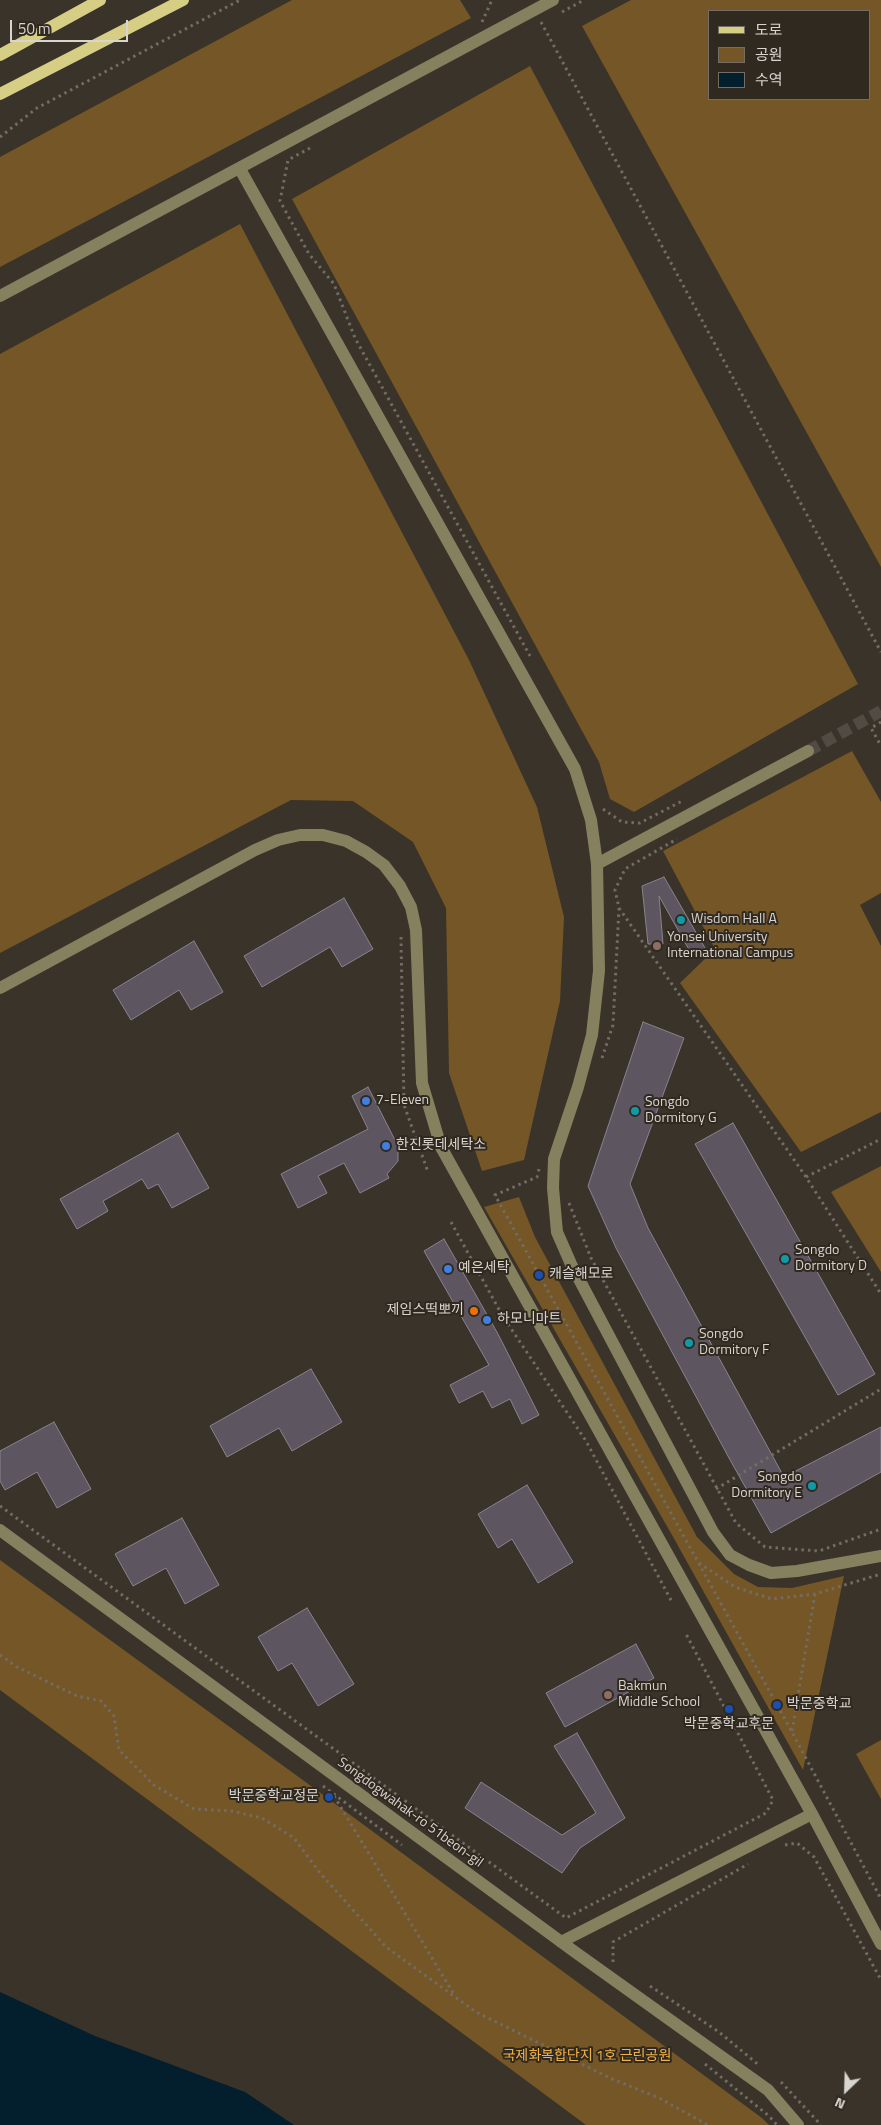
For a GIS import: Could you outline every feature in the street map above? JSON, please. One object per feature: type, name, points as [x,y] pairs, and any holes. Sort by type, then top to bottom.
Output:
[{"type":"main road","points":[[0,54],[100,0]]},
{"type":"main road","points":[[0,94],[183,0]]},
{"type":"street","points":[[0,296],[240,169],[531,5],[553,0]]},
{"type":"street","points":[[240,169],[575,769],[591,820],[597,864],[600,971],[592,1035],[578,1087],[554,1159],[553,1188],[557,1232],[571,1264],[713,1532],[730,1555],[749,1565],[771,1572],[797,1572],[881,1556]]},
{"type":"street","points":[[597,864],[808,751]]},
{"type":"street","points":[[0,988],[255,850],[278,840],[300,835],[323,835],[346,841],[384,865],[400,886],[411,907],[416,930],[422,1083],[441,1147],[812,1814],[881,1944]]},
{"type":"street","name":"Songdogwahak-ro 51beon-gil","points":[[0,1530],[561,1942],[768,2090],[798,2125]]},
{"type":"street","points":[[561,1942],[812,1814]]},
{"type":"path","points":[[0,137],[37,108],[240,0]]},
{"type":"path","points":[[531,5],[881,652]]},
{"type":"path","points":[[534,27],[541,23]]},
{"type":"path","points":[[314,146],[288,160],[280,200],[309,254],[334,284],[355,338],[534,664]]},
{"type":"path","points":[[881,722],[871,728],[881,746]]},
{"type":"path","points":[[602,809],[622,822],[640,823],[692,796]]},
{"type":"path","points":[[684,835],[625,868],[615,890],[619,908],[806,1177],[881,1294]]},
{"type":"path","points":[[401,929],[404,1105],[428,1172]]},
{"type":"path","points":[[806,1177],[881,1139]]},
{"type":"path","points":[[539,1168],[537,1176],[495,1195],[792,1732],[881,1899]]},
{"type":"path","points":[[451,1222],[502,1315],[586,1441],[672,1602]]},
{"type":"path","points":[[577,1225],[590,1258],[736,1523],[764,1547],[819,1551],[881,1529]]},
{"type":"path","points":[[716,1488],[881,1389]]},
{"type":"path","points":[[0,1506],[566,1918],[766,1813],[773,1800],[685,1632]]},
{"type":"path","points":[[698,1562],[735,1587],[772,1599],[815,1594],[881,1574]]},
{"type":"path","points":[[792,1732],[815,1594]]},
{"type":"path","points":[[0,1655],[17,1667],[77,1696],[101,1701],[114,1716],[119,1750],[154,1785],[194,1809],[232,1812],[262,1818],[294,1838],[320,1874],[386,1947],[476,2012],[523,2037],[610,2078],[659,2098],[708,2125]]},
{"type":"path","points":[[333,1794],[457,1998]]},
{"type":"path","points":[[780,1845],[797,1843],[814,1857],[881,1980]]},
{"type":"path","points":[[621,1967],[613,1962],[613,1942],[755,1860]]},
{"type":"path","points":[[646,1984],[719,2032],[762,2067]]},
{"type":"path","points":[[776,2078],[821,2125]]},
{"type":"green space","points":[[292,0],[460,0],[471,18],[0,267],[0,157]]},
{"type":"green space","points":[[631,0],[881,0],[881,567],[582,26]]},
{"type":"green space","points":[[530,66],[858,684],[634,812],[610,799],[599,762],[292,199]]},
{"type":"green space","points":[[240,224],[469,660],[537,807],[564,917],[560,1001],[524,1160],[482,1171],[449,1073],[446,908],[413,842],[353,801],[291,800],[0,953],[0,354]]},
{"type":"green space","points":[[852,751],[881,802],[881,893],[860,905],[881,946],[881,1112],[801,1152],[680,983],[715,949],[663,851]]},
{"type":"green space","points":[[881,1166],[881,1272],[831,1192]]},
{"type":"green space","points":[[519,1197],[535,1237],[697,1537],[734,1574],[758,1587],[792,1588],[844,1576],[803,1770],[672,1535],[484,1207]]},
{"type":"green space","name":"국제화복합단지 1호 근린공원","points":[[0,1560],[311,1786],[769,2125],[586,2125],[0,1690]]},
{"type":"green space","points":[[881,1740],[881,1799],[856,1754]]},
{"type":"water","points":[[0,1992],[95,2036],[245,2092],[294,2125],[0,2125]]},
{"type":"building","name":"Wisdom Hall A","points":[[664,877],[705,948],[692,955],[659,896],[663,944],[648,944],[642,886]]},
{"type":"building","points":[[344,898],[373,949],[342,967],[330,947],[262,987],[244,956]]},
{"type":"building","points":[[194,941],[223,992],[191,1010],[179,990],[131,1020],[113,990]]},
{"type":"building","points":[[643,1022],[684,1038],[630,1184],[648,1228],[784,1477],[881,1427],[881,1472],[771,1533],[616,1248],[588,1186]]},
{"type":"building","points":[[368,1087],[398,1146],[398,1161],[387,1174],[389,1178],[360,1193],[344,1163],[318,1176],[327,1193],[298,1208],[281,1174],[368,1129],[352,1096]]},
{"type":"building","name":"Songdo Dormitory D","points":[[733,1123],[875,1374],[838,1395],[695,1144]]},
{"type":"building","points":[[178,1133],[209,1188],[172,1208],[158,1184],[148,1189],[142,1179],[103,1201],[108,1211],[77,1229],[60,1199]]},
{"type":"building","points":[[444,1239],[498,1334],[539,1415],[522,1424],[510,1399],[492,1408],[483,1391],[459,1403],[450,1385],[489,1365],[424,1251]]},
{"type":"building","points":[[311,1369],[342,1422],[292,1451],[279,1428],[227,1457],[210,1426]]},
{"type":"building","points":[[54,1422],[91,1489],[57,1508],[37,1472],[5,1490],[0,1481],[0,1451]]},
{"type":"building","points":[[527,1485],[573,1562],[538,1583],[512,1539],[498,1548],[478,1514]]},
{"type":"building","points":[[182,1518],[219,1585],[185,1604],[166,1568],[133,1586],[115,1554]]},
{"type":"building","points":[[307,1608],[354,1684],[318,1706],[292,1663],[278,1671],[258,1637]]},
{"type":"building","points":[[636,1644],[654,1678],[565,1727],[546,1693]]},
{"type":"building","points":[[577,1733],[625,1818],[580,1848],[562,1873],[465,1808],[481,1782],[562,1835],[596,1813],[554,1746]]},
{"type":"tunnel","points":[[808,751],[881,711]]},
{"type":"place","name":"Wisdom Hall A","points":[[681,920]]},
{"type":"place","name":"Yonsei University International Campus","points":[[657,946]]},
{"type":"place","name":"7-Eleven","points":[[366,1101]]},
{"type":"place","name":"Songdo Dormitory G","points":[[635,1111]]},
{"type":"place","name":"한진롯데세탁소","points":[[386,1146]]},
{"type":"place","name":"Songdo Dormitory D","points":[[785,1259]]},
{"type":"place","name":"예은세탁","points":[[448,1269]]},
{"type":"place","name":"캐슬해모로","points":[[539,1275]]},
{"type":"place","name":"제임스떡뽀끼","points":[[474,1311]]},
{"type":"place","name":"하모니마트","points":[[487,1320]]},
{"type":"place","name":"Songdo Dormitory F","points":[[689,1343]]},
{"type":"place","name":"Songdo Dormitory E","points":[[812,1486]]},
{"type":"place","name":"Bakmun Middle School","points":[[608,1695]]},
{"type":"place","name":"박문중학교","points":[[777,1705]]},
{"type":"place","name":"박문중학교후문","points":[[729,1709]]},
{"type":"place","name":"박문중학교정문","points":[[329,1797]]}]
